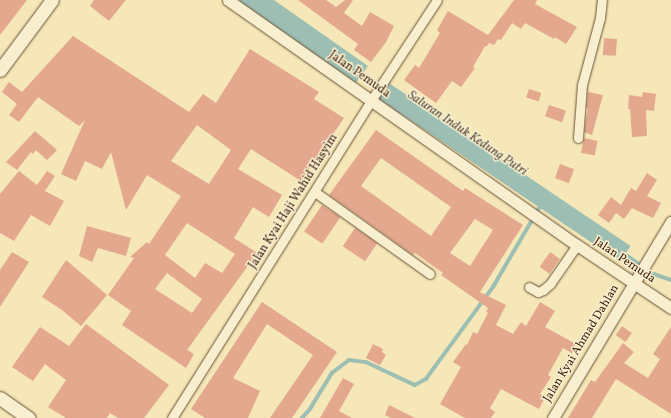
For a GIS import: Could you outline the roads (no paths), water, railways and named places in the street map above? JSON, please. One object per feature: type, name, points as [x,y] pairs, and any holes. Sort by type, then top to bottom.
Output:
[{"type":"main road","points":[[0,70],[52,0]]},
{"type":"main road","points":[[0,398],[29,418]]},
{"type":"street","name":"Jalan Pemuda","points":[[228,0],[372,99],[577,245],[671,308]]},
{"type":"street","name":"Jalan Kyai Haji Wahid Hasyim","points":[[172,418],[372,99],[437,0]]},
{"type":"street","points":[[578,138],[582,85],[600,18],[602,0]]},
{"type":"street","points":[[315,192],[430,274]]},
{"type":"street","name":"Jalan Kyai Ahmad Dahlan","points":[[553,418],[671,222]]},
{"type":"street","points":[[530,287],[538,292],[550,284],[577,245]]},
{"type":"water","points":[[238,0],[274,0],[368,66],[356,83]]},
{"type":"water","points":[[386,81],[631,246],[620,262],[375,97]]},
{"type":"waterway","name":"Saluran Induk Kedung Putri","points":[[360,72],[379,85]]},
{"type":"waterway","points":[[302,418],[310,409],[332,373],[349,360],[366,362],[415,385],[426,379],[493,287],[542,203]]},
{"type":"waterway","name":"Saluran Induk Kedung Putri","points":[[622,252],[654,274],[671,280]]}]
